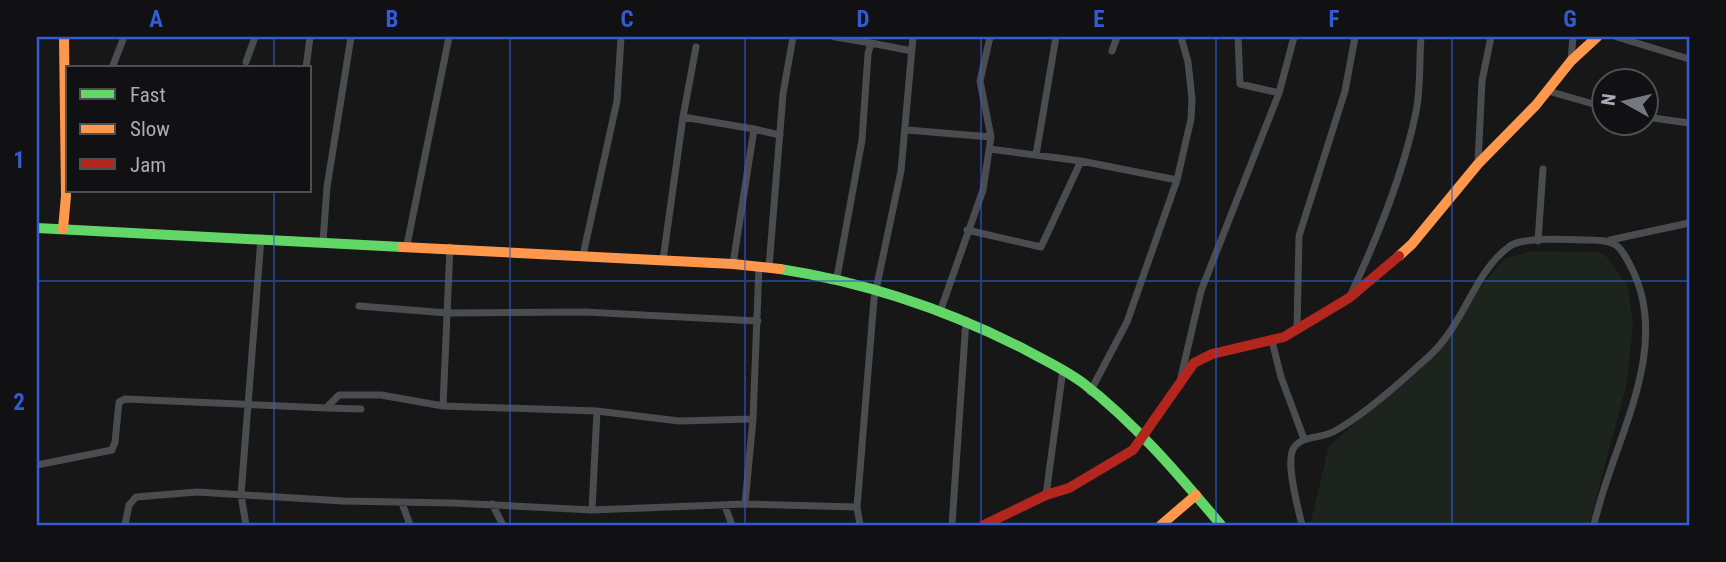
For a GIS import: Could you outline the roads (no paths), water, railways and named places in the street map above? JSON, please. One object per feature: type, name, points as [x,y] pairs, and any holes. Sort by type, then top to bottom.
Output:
[{"type":"main road","points":[[64,37],[66,141]]},
{"type":"main road","points":[[984,525],[1046,495],[1069,488],[1102,470],[1143,439],[1180,380],[1195,363],[1212,354],[1272,341],[1297,331],[1349,298],[1412,244],[1478,164],[1548,91],[1571,61],[1597,37]]},
{"type":"main road","points":[[63,229],[67,193]]},
{"type":"main road","points":[[37,228],[450,247],[733,264],[837,277],[876,286],[967,319],[1063,369],[1143,439],[1221,525]]},
{"type":"main road","points":[[1161,525],[1196,495]]},
{"type":"street","points":[[112,66],[124,37]]},
{"type":"street","points":[[246,62],[255,37]]},
{"type":"street","points":[[306,66],[310,37]]},
{"type":"street","points":[[323,241],[327,187],[352,37]]},
{"type":"street","points":[[407,245],[449,37]]},
{"type":"street","points":[[583,255],[617,101],[621,37]]},
{"type":"street","points":[[745,504],[758,321],[793,37]]},
{"type":"street","points":[[835,37],[912,51]]},
{"type":"street","points":[[860,525],[857,507],[876,286],[895,203],[907,130],[913,37]]},
{"type":"street","points":[[940,309],[983,190],[990,137],[980,81],[990,37]]},
{"type":"street","points":[[1036,155],[1056,37]]},
{"type":"street","points":[[1112,51],[1117,37]]},
{"type":"street","points":[[1090,392],[1127,322],[1177,180],[1191,119],[1192,99],[1188,62],[1181,37]]},
{"type":"street","points":[[1238,37],[1240,84],[1279,93]]},
{"type":"street","points":[[1180,380],[1201,291],[1279,93],[1294,37]]},
{"type":"street","points":[[1297,331],[1300,236],[1345,91],[1354,37]]},
{"type":"street","points":[[1349,298],[1375,242],[1408,145],[1416,110],[1421,37]]},
{"type":"street","points":[[1478,164],[1482,81],[1491,37]]},
{"type":"street","points":[[1571,61],[1573,37]]},
{"type":"street","points":[[1617,37],[1689,59]]},
{"type":"street","points":[[837,277],[862,140],[871,43]]},
{"type":"street","points":[[663,260],[683,117],[696,47]]},
{"type":"street","points":[[1548,91],[1590,103]]},
{"type":"street","points":[[683,117],[780,135]]},
{"type":"street","points":[[1660,119],[1689,123]]},
{"type":"street","points":[[733,264],[754,129]]},
{"type":"street","points":[[907,130],[990,137]]},
{"type":"street","points":[[990,149],[1081,161],[1177,180]]},
{"type":"street","points":[[967,230],[1041,247],[1081,161]]},
{"type":"street","points":[[1538,241],[1543,169]]},
{"type":"street","points":[[1302,525],[1291,464],[1292,452],[1304,439],[1331,433],[1389,392],[1443,342],[1487,270],[1506,250],[1516,243],[1610,240],[1689,223]]},
{"type":"street","points":[[246,525],[241,495],[246,403],[261,238]]},
{"type":"street","points":[[1594,525],[1606,477],[1643,364],[1647,337],[1636,277],[1619,247],[1610,240]]},
{"type":"street","points":[[443,406],[450,247]]},
{"type":"street","points":[[359,306],[448,313],[585,312],[758,321]]},
{"type":"street","points":[[951,525],[967,319]]},
{"type":"street","points":[[1272,341],[1281,377],[1304,439]]},
{"type":"street","points":[[1046,495],[1063,369]]},
{"type":"street","points":[[326,408],[339,395],[380,396],[443,406],[597,411],[679,421],[753,419]]},
{"type":"street","points":[[37,465],[112,450],[120,400],[361,409]]},
{"type":"street","points":[[592,510],[597,411]]},
{"type":"street","points":[[125,525],[129,505],[136,497],[197,492],[592,510],[745,504],[857,507]]},
{"type":"street","points":[[402,503],[410,525]]},
{"type":"street","points":[[492,504],[503,525]]},
{"type":"street","points":[[726,506],[733,525]]}]
